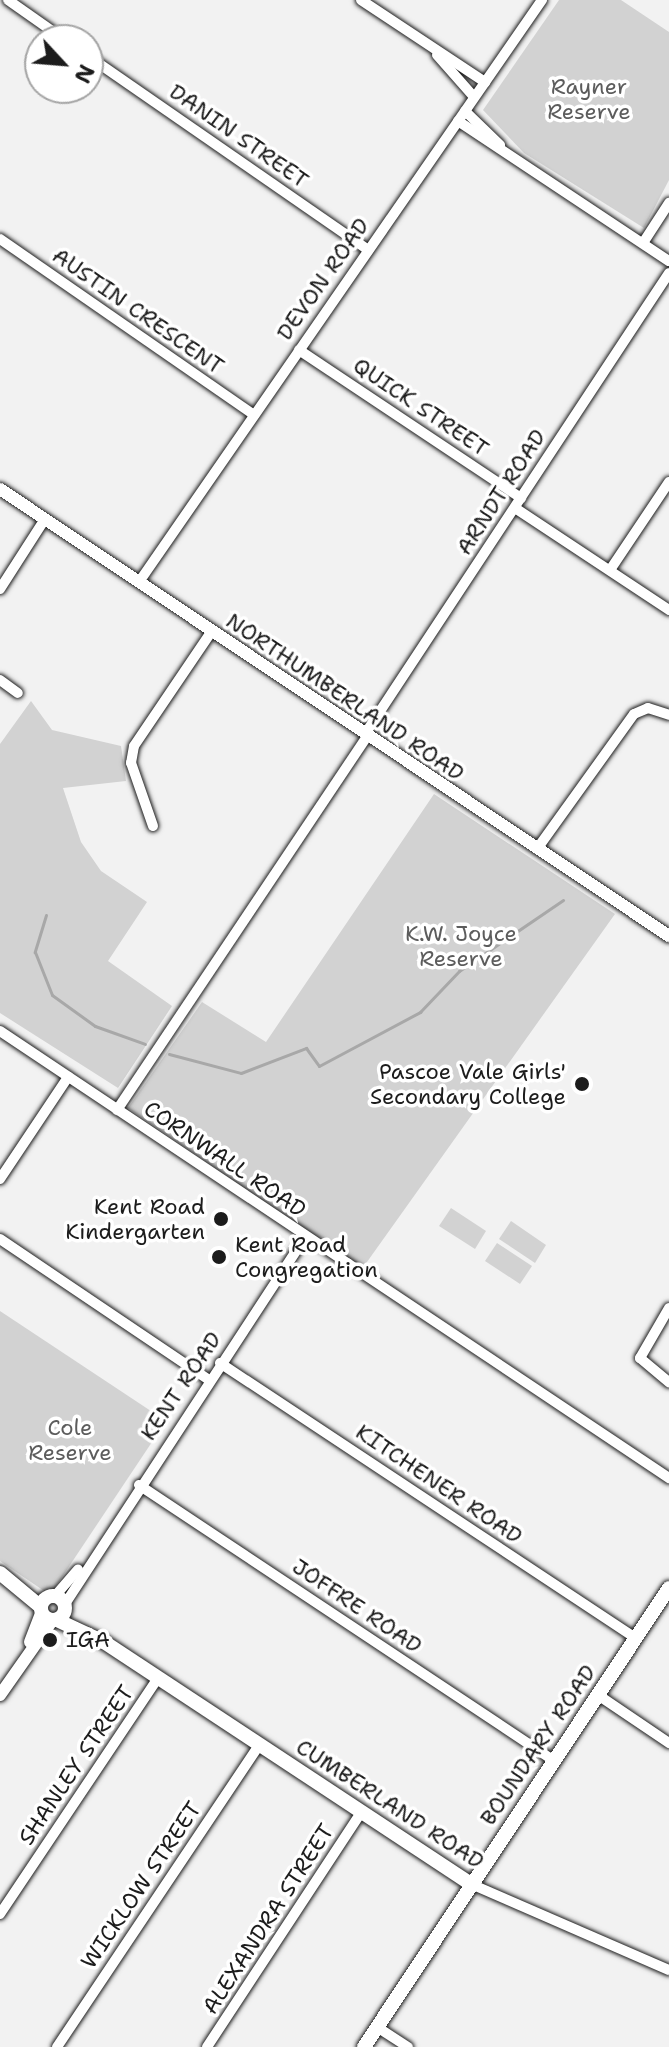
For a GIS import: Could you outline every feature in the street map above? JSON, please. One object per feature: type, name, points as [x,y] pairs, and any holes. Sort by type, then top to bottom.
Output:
[{"type":"main road","name":"CUMBERLAND ROAD","points":[[6,1577],[471,1884]]},
{"type":"main road","name":"BOUNDARY ROAD","points":[[364,2047],[669,1588]]},
{"type":"street","points":[[8,0],[42,24]]},
{"type":"street","points":[[361,0],[485,82]]},
{"type":"street","name":"DEVON ROAD","points":[[139,582],[542,0]]},
{"type":"street","points":[[434,50],[474,97]]},
{"type":"street","name":"DANIN STREET","points":[[104,67],[368,250]]},
{"type":"street","points":[[465,111],[503,150]]},
{"type":"street","points":[[458,121],[669,261]]},
{"type":"street","points":[[643,243],[669,203]]},
{"type":"street","name":"AUSTIN CRESCENT","points":[[0,239],[254,415]]},
{"type":"street","name":"ARNDT ROAD","points":[[117,1110],[669,273]]},
{"type":"street","name":"QUICK STREET","points":[[299,350],[669,610]]},
{"type":"street","points":[[610,570],[669,482]]},
{"type":"street","name":"NORTHUMBERLAND ROAD","points":[[0,489],[669,936]]},
{"type":"street","points":[[0,589],[45,519]]},
{"type":"street","points":[[153,826],[131,763],[134,746],[212,631]]},
{"type":"street","points":[[0,680],[18,693]]},
{"type":"street","points":[[537,849],[634,714],[648,708],[669,715]]},
{"type":"street","name":"CORNWALL ROAD","points":[[0,1031],[669,1478]]},
{"type":"street","points":[[0,1179],[68,1077]]},
{"type":"street","name":"KENT ROAD","points":[[0,1695],[53,1608],[91,1557],[305,1237]]},
{"type":"street","points":[[0,1239],[209,1380]]},
{"type":"street","points":[[669,1308],[640,1358],[669,1382]]},
{"type":"street","name":"KITCHENER ROAD","points":[[220,1363],[635,1638]]},
{"type":"street","name":"JOFFRE ROAD","points":[[139,1485],[554,1761]]},
{"type":"street","name":"SHANLEY STREET","points":[[0,1914],[158,1678]]},
{"type":"street","points":[[598,1695],[669,1743]]},
{"type":"street","name":"WICKLOW STREET","points":[[57,2047],[259,1745]]},
{"type":"street","name":"ALEXANDRA STREET","points":[[207,2047],[361,1813]]},
{"type":"street","name":"CUMBERLAND ROAD","points":[[471,1884],[669,1970]]},
{"type":"street","points":[[377,2027],[408,2047]]},
{"type":"green space","name":"Rayner Reserve","points":[[559,0],[621,0],[669,32],[669,180],[644,228],[524,153],[483,110]]},
{"type":"green space","points":[[31,701],[52,730],[121,746],[126,781],[63,788],[81,842],[101,871],[147,902],[108,961],[172,1006],[118,1088],[0,1013],[0,744]]},
{"type":"green space","name":"K.W. Joyce Reserve","points":[[434,794],[615,914],[362,1269],[128,1108],[202,1002],[266,1042]]},
{"type":"green space","points":[[451,1208],[486,1231],[475,1249],[439,1226]]},
{"type":"green space","points":[[511,1221],[546,1245],[535,1263],[499,1239]]},
{"type":"green space","points":[[497,1243],[532,1266],[520,1284],[485,1261]]},
{"type":"green space","name":"Cole Reserve","points":[[0,1311],[166,1421],[50,1595],[0,1561]]},
{"type":"waterway","points":[[169,1054],[241,1073],[306,1048],[319,1066],[420,1012],[459,971],[563,900]]},
{"type":"waterway","points":[[46,915],[35,952],[52,995],[95,1026],[145,1044]]},
{"type":"place","name":"Pascoe Vale Girls' Secondary College","points":[[582,1084]]},
{"type":"place","name":"Kent Road Kindergarten","points":[[221,1219]]},
{"type":"place","name":"Kent Road Congregation","points":[[219,1257]]},
{"type":"place","name":"IGA","points":[[50,1640]]}]
